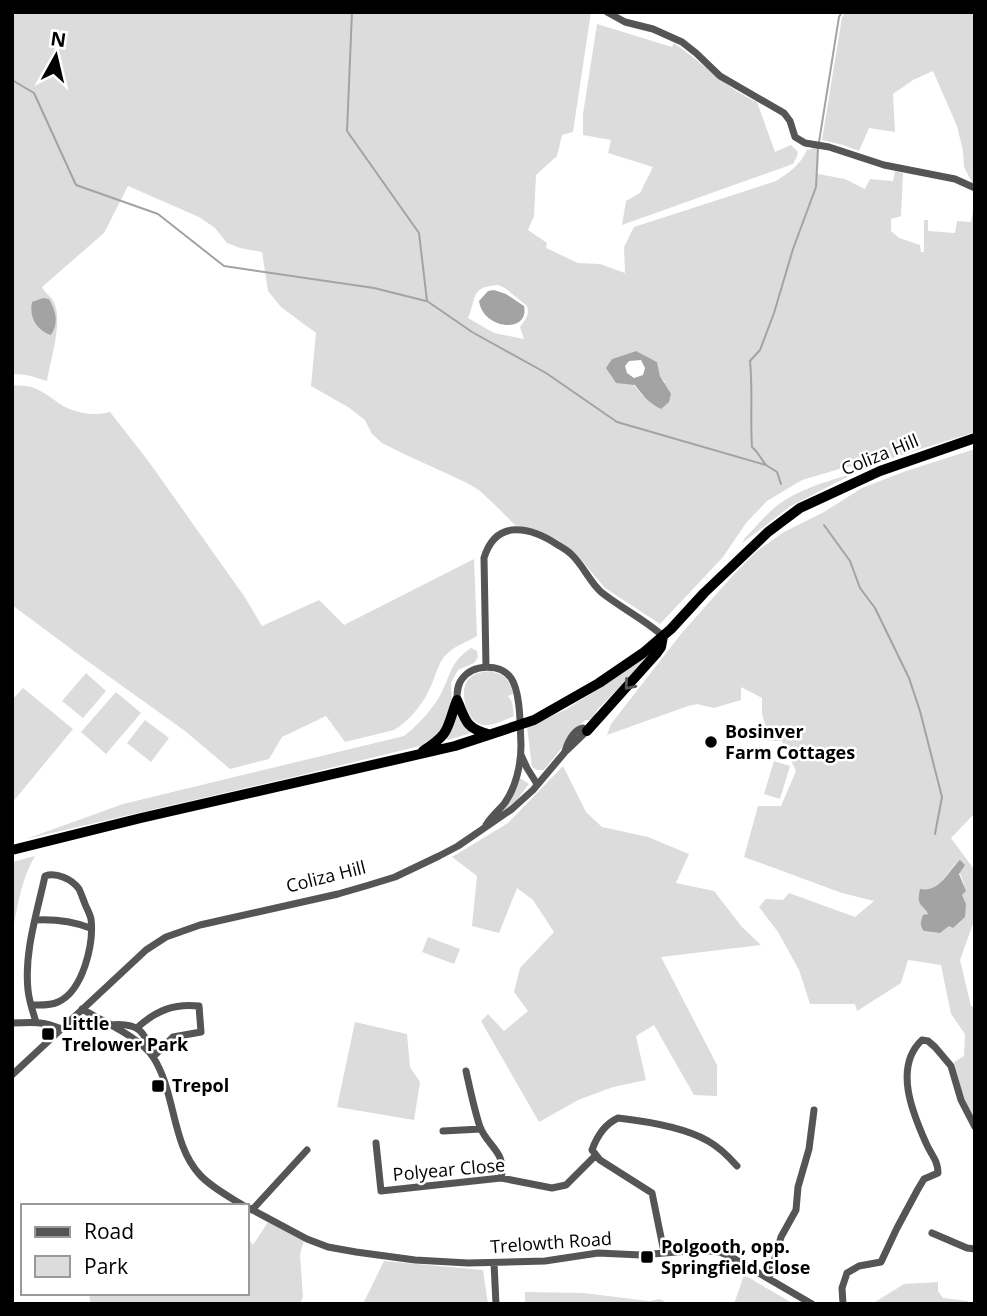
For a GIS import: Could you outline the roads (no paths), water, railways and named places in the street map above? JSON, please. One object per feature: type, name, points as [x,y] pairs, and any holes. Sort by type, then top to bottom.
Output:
[{"type":"highway","name":"Coliza Hill","points":[[663,636],[768,532],[800,508],[880,471],[975,438]]},
{"type":"highway","points":[[587,731],[656,654],[663,642],[663,636]]},
{"type":"highway","points":[[12,850],[455,746],[490,735],[534,720],[581,695],[620,670],[663,636]]},
{"type":"highway","points":[[457,700],[467,724],[476,731],[490,735]]},
{"type":"highway","points":[[417,754],[443,735],[457,700]]},
{"type":"street","points":[[607,12],[625,22],[653,29],[682,42],[720,76],[784,113],[790,121],[795,137],[805,143],[823,145],[884,165],[955,179],[975,188]]},
{"type":"street","points":[[486,667],[484,558],[494,540],[513,529],[533,531],[568,551],[601,591],[649,623],[663,636]]},
{"type":"street","points":[[457,700],[458,686],[464,676],[474,670],[486,667],[497,669],[509,676],[514,684],[521,754],[509,796],[485,827]]},
{"type":"street","name":"Coliza Hill","points":[[12,1075],[146,950],[159,941],[174,933],[220,920],[338,894],[395,877],[449,851],[512,809],[533,790],[565,752],[577,730],[583,728],[587,731]]},
{"type":"street","points":[[521,754],[537,784]]},
{"type":"street","points":[[517,772],[527,768]]},
{"type":"street","points":[[517,772],[526,781],[537,784]]},
{"type":"street","points":[[31,1005],[45,1006],[60,1002],[75,989],[91,940],[91,916],[78,887],[55,874],[45,876],[28,954],[28,991],[31,1005],[36,1022]]},
{"type":"street","points":[[35,920],[60,920],[90,928]]},
{"type":"street","points":[[108,1025],[124,1023],[138,1027],[148,1040],[153,1057],[173,1037],[201,1032],[199,1006],[185,1004],[169,1008],[153,1014],[138,1027]]},
{"type":"street","name":"Trelowth Road","points":[[82,1009],[132,1037],[146,1048],[153,1057],[164,1083],[191,1163],[202,1178],[242,1204]]},
{"type":"street","points":[[12,1023],[36,1022],[51,1024],[61,1029]]},
{"type":"street","points":[[843,1304],[842,1288],[847,1273],[859,1266],[881,1262],[924,1179],[938,1174],[938,1165],[928,1147],[908,1092],[909,1062],[912,1052],[922,1040],[935,1047],[951,1066],[961,1100],[975,1127]]},
{"type":"street","points":[[466,1071],[481,1129],[502,1160],[501,1178]]},
{"type":"street","points":[[769,1279],[780,1237],[796,1210],[798,1187],[809,1149],[814,1110]]},
{"type":"street","points":[[664,1252],[652,1194],[595,1156],[592,1150],[610,1122],[618,1118],[692,1133],[720,1149],[737,1166]]},
{"type":"street","points":[[443,1130],[481,1129]]},
{"type":"street","name":"Polyear Close","points":[[376,1143],[381,1191],[501,1178],[543,1187],[560,1187],[566,1185],[595,1156]]},
{"type":"street","points":[[248,1208],[307,1150]]},
{"type":"street","name":"Trelowth Road","points":[[248,1208],[307,1240],[328,1247],[415,1260],[494,1263],[545,1261],[598,1252],[641,1255],[700,1250],[720,1252],[812,1304]]},
{"type":"street","points":[[932,1233],[975,1249]]},
{"type":"street","points":[[494,1263],[496,1304]]},
{"type":"waterway","points":[[352,12],[347,131],[419,233],[427,301],[472,332],[546,373],[617,422],[766,465]]},
{"type":"waterway","points":[[819,142],[842,12]]},
{"type":"waterway","points":[[12,80],[34,93],[76,185],[158,214],[224,266],[374,288],[426,301]]},
{"type":"waterway","points":[[781,484],[777,472],[766,465],[752,447],[750,361],[760,350],[816,187],[818,147]]},
{"type":"waterway","points":[[824,525],[850,561],[860,588],[875,608],[909,678],[942,797],[935,834]]},
{"type":"place","name":"Bosinver Farm Cottages","points":[[711,742]]},
{"type":"place","name":"Little Trelower Park","points":[[48,1034]]},
{"type":"place","name":"Trepol","points":[[158,1086]]},
{"type":"place","name":"Polgooth, opp. Springfield Close","points":[[647,1257]]}]
